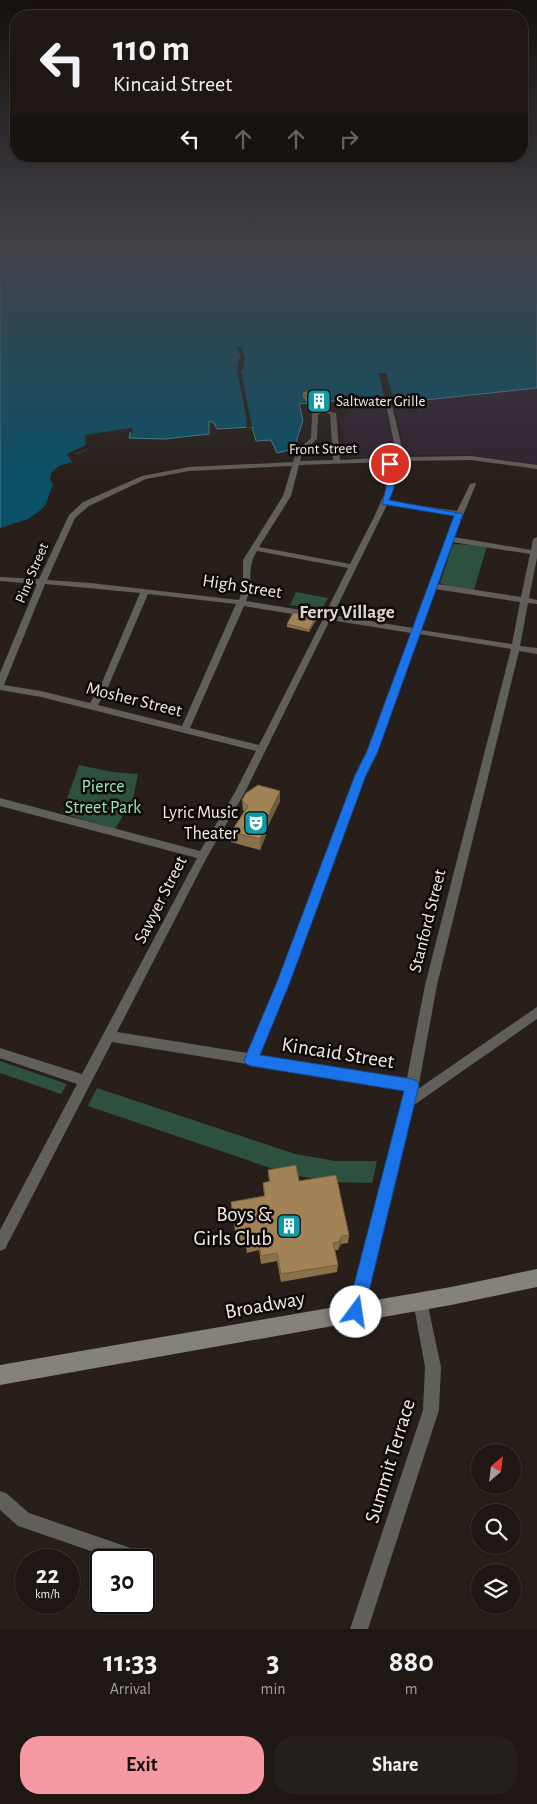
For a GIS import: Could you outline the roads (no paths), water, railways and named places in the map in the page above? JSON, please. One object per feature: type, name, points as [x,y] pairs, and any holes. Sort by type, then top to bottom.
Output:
[{"type":"main road","name":"Broadway","points":[[0,1375],[420,1301],[537,1278]]},
{"type":"street","points":[[389,405],[401,460]]},
{"type":"street","points":[[185,730],[242,602],[248,580],[246,566],[287,496],[299,452],[314,439],[315,414],[320,410],[333,413],[337,462]]},
{"type":"street","name":"Front Street","points":[[112,492],[156,474],[238,466],[471,458],[537,467]]},
{"type":"street","name":"Sawyer Street","points":[[2,1236],[204,856],[239,794],[260,748],[353,567],[390,488],[389,460]]},
{"type":"street","points":[[251,1060],[283,982],[361,775],[373,751],[415,631],[459,514],[473,484]]},
{"type":"street","name":"Pine Street","points":[[0,685],[67,526],[76,512],[86,504],[112,492]]},
{"type":"street","points":[[384,502],[459,514]]},
{"type":"street","points":[[450,539],[536,552]]},
{"type":"street","name":"Stanford Street","points":[[356,1312],[409,1102],[432,985],[515,647],[536,552],[537,539]]},
{"type":"street","points":[[255,548],[353,567]]},
{"type":"street","name":"High Street","points":[[0,578],[242,602],[537,651]]},
{"type":"street","points":[[433,586],[537,602]]},
{"type":"street","points":[[93,707],[104,687],[145,591]]},
{"type":"street","name":"Mosher Street","points":[[0,685],[260,748]]},
{"type":"street","points":[[0,802],[204,856]]},
{"type":"street","points":[[409,1102],[537,1012]]},
{"type":"street","name":"Kincaid Street","points":[[110,1036],[412,1085]]},
{"type":"street","points":[[0,1052],[85,1081]]},
{"type":"street","name":"Summit Terrace","points":[[359,1629],[431,1410],[433,1368],[420,1301]]},
{"type":"street","points":[[0,1499],[24,1520],[110,1549]]},
{"type":"water","points":[[0,328],[537,328],[537,388],[350,408],[344,400],[299,404],[303,420],[294,449],[277,453],[271,440],[256,441],[252,427],[217,429],[214,423],[209,421],[209,434],[165,439],[129,438],[131,430],[90,435],[88,448],[72,456],[75,460],[59,471],[47,507],[31,519],[0,529]]},
{"type":"place","name":"Saltwater Grille","points":[[319,401]]},
{"type":"place","name":"Lyric Music Theater","points":[[256,823]]},
{"type":"place","name":"Boys & Girls Club","points":[[289,1226]]},
{"type":"district","name":"Ferry Village","points":[[347,612]]},
{"type":"park label","name":"Pierce Street Park","points":[[103,798]]}]
